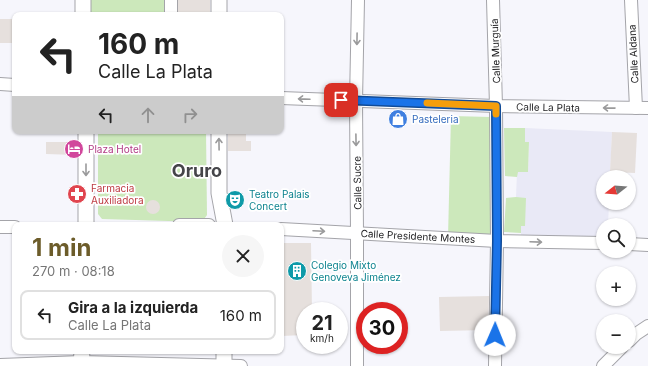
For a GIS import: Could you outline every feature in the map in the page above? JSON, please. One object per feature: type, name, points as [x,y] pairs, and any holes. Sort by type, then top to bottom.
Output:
[{"type":"main road","points":[[83,0],[83,12]]},
{"type":"main road","points":[[218,0],[218,12]]},
{"type":"main road","points":[[86,134],[86,222]]},
{"type":"main road","points":[[219,134],[219,193],[224,222]]},
{"type":"street","points":[[171,0],[171,12]]},
{"type":"street","name":"Calle Sucre","points":[[357,366],[356,101],[358,0]]},
{"type":"street","name":"Calle Murguía","points":[[493,0],[496,106],[497,241],[495,366]]},
{"type":"street","name":"Calle Aldana","points":[[631,0],[642,108]]},
{"type":"street","points":[[0,84],[12,85]]},
{"type":"street","name":"Calle La Plata","points":[[284,98],[496,106],[642,108]]},
{"type":"street","points":[[0,227],[12,227]]},
{"type":"street","name":"Calle Presidente Montes","points":[[284,229],[497,241],[596,244]]},
{"type":"street","points":[[636,244],[648,245]]},
{"type":"street","points":[[636,334],[648,326]]},
{"type":"street","points":[[603,366],[615,354]]},
{"type":"street","points":[[0,364],[82,360],[224,361],[241,366]]},
{"type":"shaded area","points":[[525,128],[612,132],[610,170],[596,170],[596,210],[609,210],[608,218],[596,218],[596,241],[521,237],[521,226],[525,226],[516,197],[517,172],[528,172],[529,142],[525,142]]},
{"type":"green space","points":[[88,0],[166,0],[166,12],[87,12]]},
{"type":"green space","points":[[451,116],[491,117],[491,240],[448,237]]},
{"type":"green space","points":[[504,128],[525,128],[525,142],[529,142],[528,172],[518,172],[517,177],[505,176]]},
{"type":"green space","points":[[98,134],[206,134],[207,215],[202,222],[102,219],[98,214]]},
{"type":"green space","points":[[506,198],[526,198],[525,226],[521,226],[521,233],[504,232]]},
{"type":"building","points":[[178,0],[210,0],[210,12],[178,12]]},
{"type":"building","points":[[0,19],[12,19],[12,43],[0,43]]},
{"type":"building","points":[[612,132],[637,133],[635,170],[610,170]]},
{"type":"building","points":[[228,134],[246,134],[246,141],[251,141],[251,151],[228,151]]},
{"type":"building","points":[[46,142],[76,142],[76,155],[46,154]]},
{"type":"building","points":[[153,200],[158,202],[160,207],[158,212],[153,214],[148,212],[146,207],[148,202]]},
{"type":"building","name":"Colegio Mixto Genoveva Jiménez","points":[[284,243],[311,243],[312,302],[296,302],[296,335],[284,336]]},
{"type":"building","points":[[489,296],[488,330],[440,331],[439,297]]},
{"type":"slow traffic","points":[[427,103],[496,106],[496,114]]},
{"type":"place","name":"Pasteleria","points":[[398,119]]},
{"type":"place","name":"Plaza Hotel","points":[[74,149]]},
{"type":"place","name":"Farmacia Auxiliadora","points":[[77,194]]},
{"type":"place","name":"Teatro Palais Concert","points":[[235,200]]},
{"type":"place","name":"Colegio Mixto Genoveva Jiménez","points":[[297,271]]},
{"type":"district","name":"Oruro","points":[[197,171]]},
{"type":"route","points":[[341,100],[496,106],[497,241],[495,335]]}]
